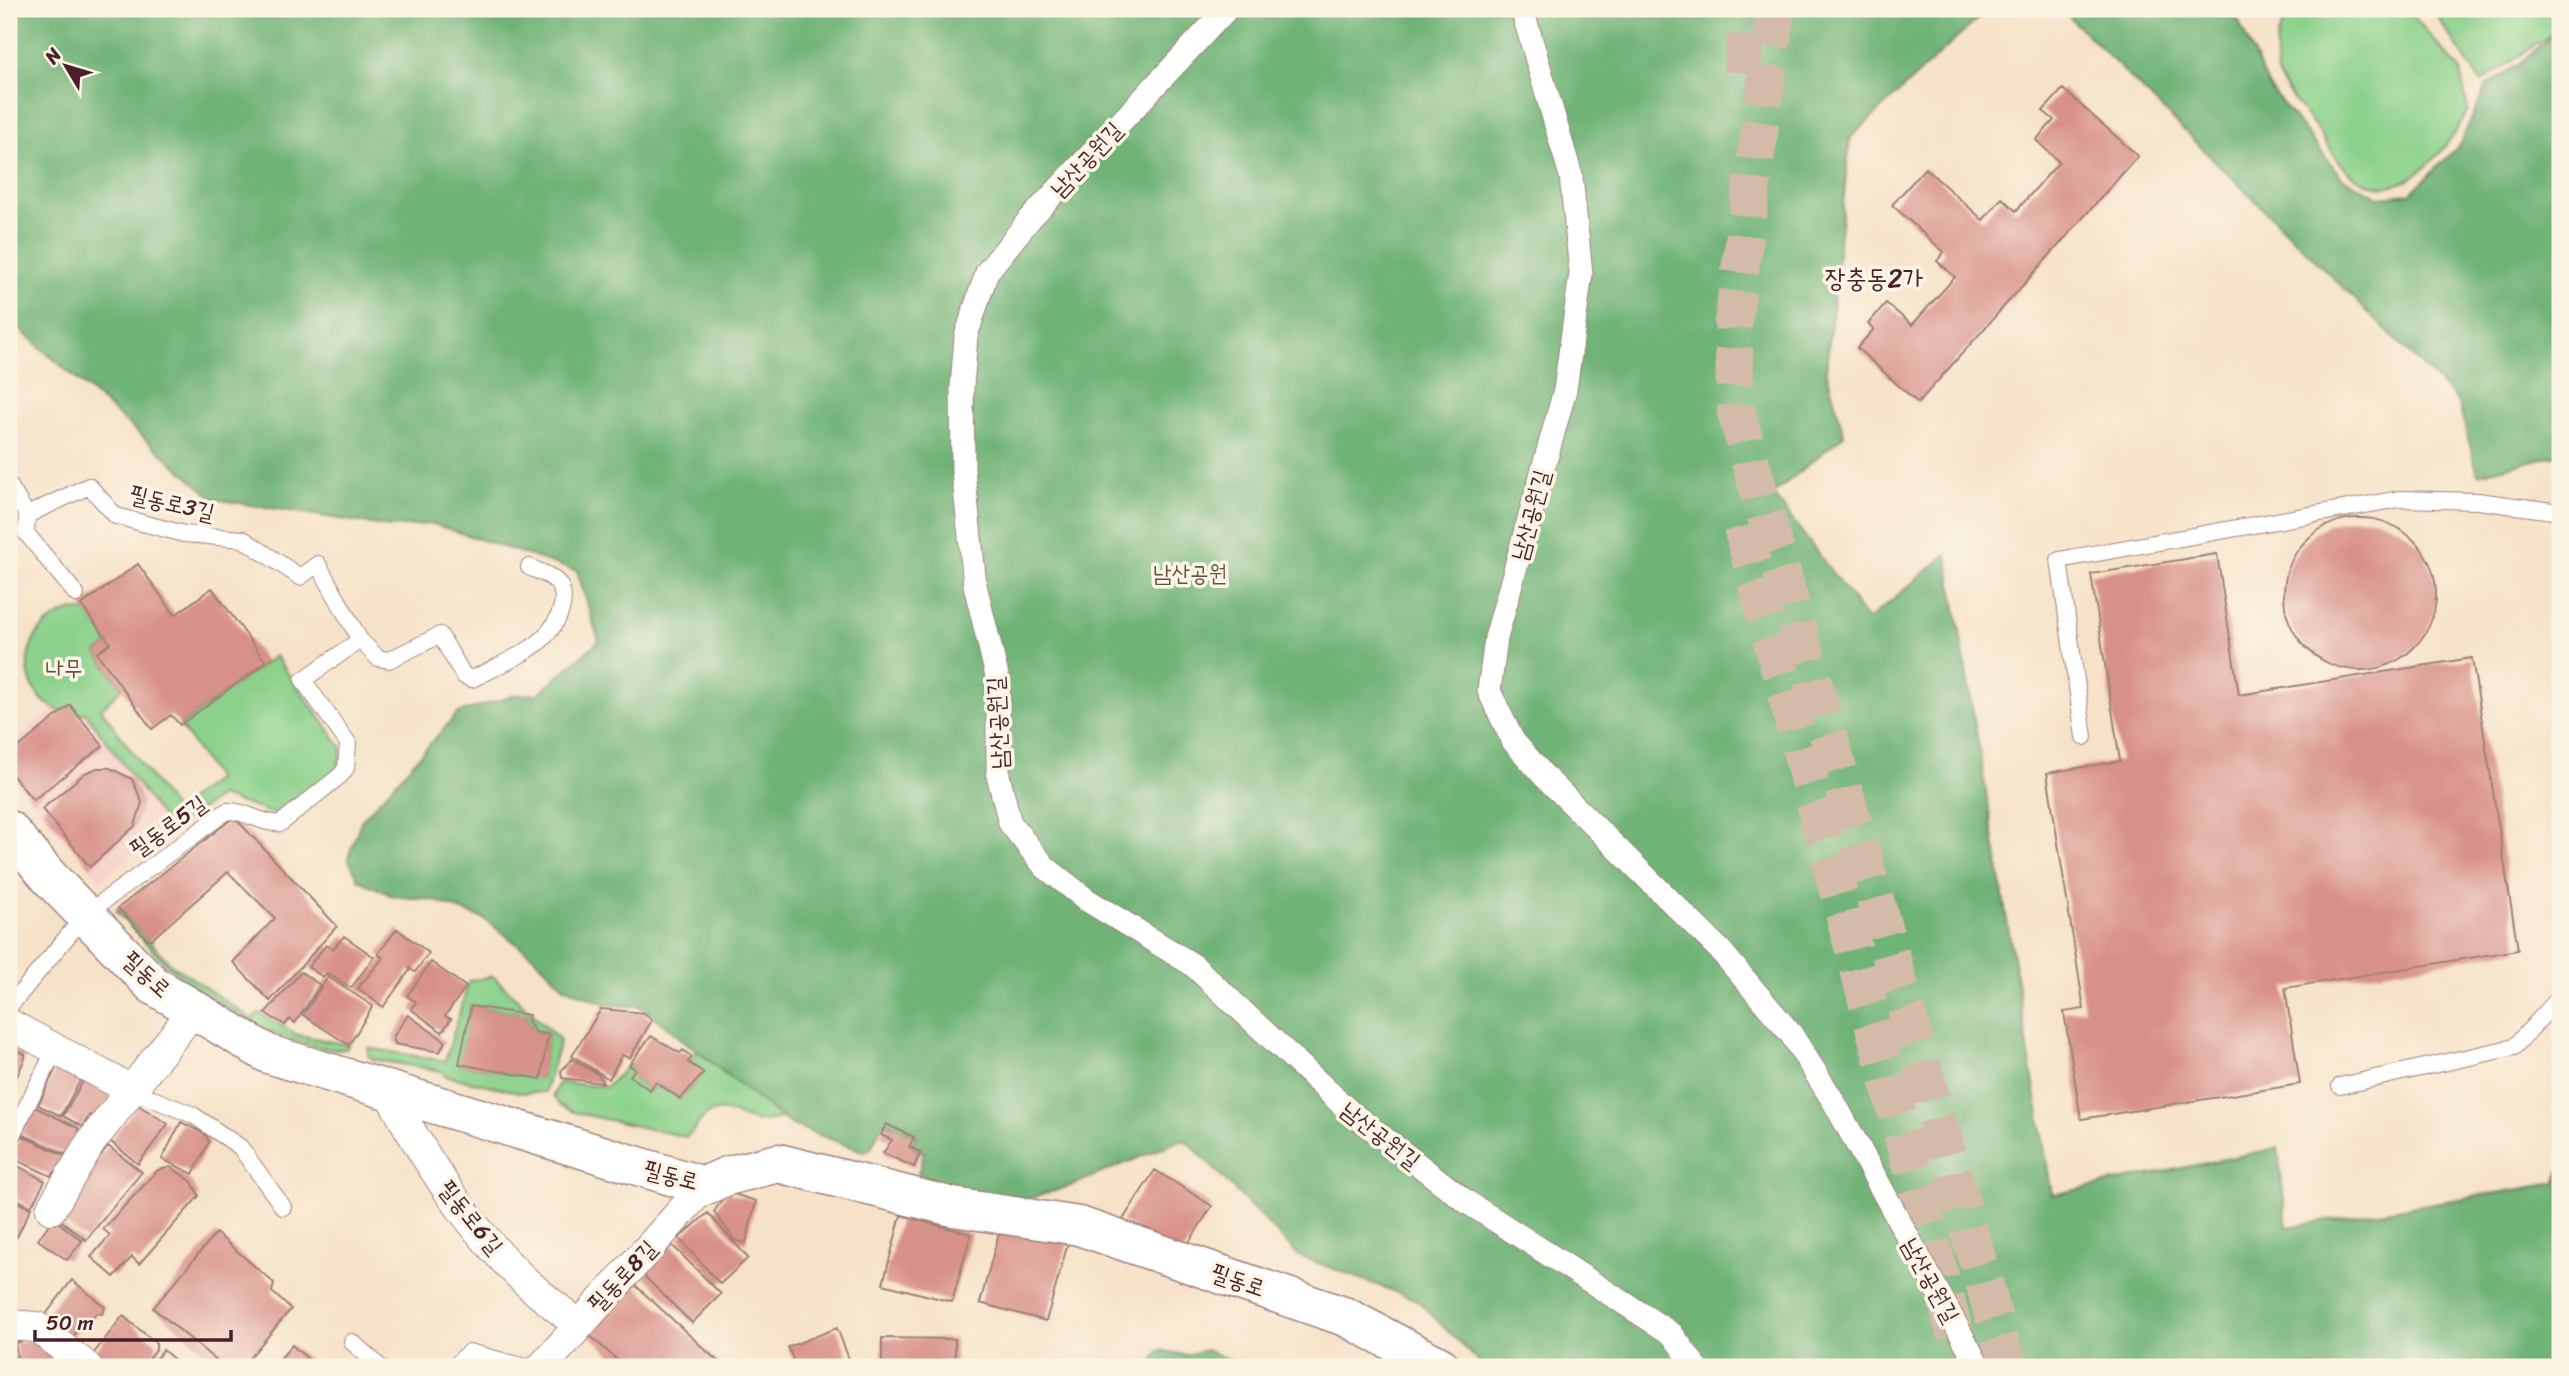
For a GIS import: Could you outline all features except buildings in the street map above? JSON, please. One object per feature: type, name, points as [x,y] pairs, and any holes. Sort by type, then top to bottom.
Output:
[{"type":"street","name":"남산공원길","points":[[1227,9],[1029,220],[987,272],[966,336],[962,387],[963,470],[975,585],[998,680],[998,775],[1010,823],[1045,867],[1087,900],[1193,965],[1349,1111],[1464,1200],[1672,1334],[1696,1367]]},
{"type":"street","name":"남산공원길","points":[[1522,9],[1571,176],[1581,272],[1564,390],[1496,638],[1489,691],[1513,741],[1720,950],[1791,1034],[1834,1102],[1979,1367]]},
{"type":"street","name":"필동로","points":[[9,830],[153,985],[268,1054],[704,1186],[727,1176],[778,1164],[953,1206],[1079,1226],[1346,1317],[1441,1367]]},
{"type":"street","points":[[51,1209],[91,1142],[193,1011]]},
{"type":"street","points":[[9,1024],[133,1091]]},
{"type":"street","name":"필동로6길","points":[[388,1091],[423,1155],[481,1231],[519,1275],[562,1351]]},
{"type":"street","name":"필동로8길","points":[[562,1351],[704,1186]]},
{"type":"street","points":[[9,1325],[37,1327],[87,1367]]},
{"type":"lane","points":[[9,485],[27,515],[26,533],[76,594]]},
{"type":"lane","name":"필동로3길","points":[[27,515],[89,486],[116,516],[184,534],[243,539],[300,577],[318,564],[360,640]]},
{"type":"lane","points":[[2084,737],[2059,560],[2399,499],[2478,501],[2560,512]]},
{"type":"lane","points":[[360,640],[378,658],[389,660],[440,635],[464,676],[472,679],[533,647],[548,631],[563,608],[561,586],[551,577],[529,567]]},
{"type":"lane","name":"필동로5길","points":[[86,914],[227,811],[238,810],[271,824],[281,823],[341,775],[346,768],[348,743],[303,680],[360,640]]},
{"type":"lane","points":[[9,1007],[86,914]]},
{"type":"lane","points":[[2340,1086],[2514,1047],[2560,997]]},
{"type":"lane","points":[[9,1141],[56,1048]]},
{"type":"lane","points":[[133,1091],[193,1115],[240,1147],[283,1208]]},
{"type":"lane","points":[[352,1342],[380,1367]]},
{"type":"lane","points":[[454,1367],[469,1352],[525,1367]]},
{"type":"shaded area","points":[[73,694],[169,827],[100,881],[9,774],[9,745]]},
{"type":"green space","name":"남산공원","points":[[9,9],[1988,9],[1850,138],[1826,370],[1844,435],[1773,494],[1868,620],[1947,554],[2052,1195],[2278,1148],[2287,1227],[2557,1183],[2560,1169],[2560,1367],[1484,1367],[1417,1300],[1299,1256],[1188,1142],[1181,1140],[1070,1186],[1028,1199],[950,1188],[918,1173],[924,1153],[911,1146],[916,1136],[886,1123],[882,1125],[870,1150],[865,1152],[790,1124],[640,1006],[608,1005],[565,988],[533,956],[484,919],[434,900],[393,896],[359,880],[348,858],[361,821],[458,713],[516,695],[538,694],[599,641],[577,571],[433,524],[390,527],[214,499],[9,320]]},
{"type":"green space","points":[[2061,9],[2233,9],[2269,87],[2342,178],[2379,197],[2410,194],[2459,146],[2487,85],[2521,63],[2560,27],[2560,454],[2478,474],[2458,401]]},
{"type":"green space","points":[[2295,9],[2407,9],[2460,70],[2468,110],[2447,143],[2418,173],[2402,182],[2385,186],[2367,183],[2348,171],[2335,156],[2288,92],[2277,72],[2276,54],[2280,30]]},
{"type":"green space","points":[[2432,9],[2560,9],[2560,28],[2481,82]]},
{"type":"green space","name":"나무","points":[[74,610],[87,612],[110,643],[97,653],[122,688],[101,709],[175,810],[217,779],[180,725],[275,656],[342,748],[337,772],[290,811],[272,813],[220,796],[178,826],[169,827],[86,713],[64,712],[47,704],[35,690],[29,673],[29,654],[36,636],[51,621]]},
{"type":"green space","points":[[118,908],[171,964],[252,1019],[259,1013],[298,1035],[349,1045],[346,1049],[326,1049],[303,1043],[278,1034],[227,1008],[168,966],[116,911]]},
{"type":"green space","points":[[493,976],[560,1040],[545,1092],[523,1093],[446,1076],[441,1071],[372,1059],[368,1055],[368,1048],[445,1061],[469,981]],"holes":[[[471,1006],[528,1015],[528,1021],[535,1032],[548,1034],[541,1078],[460,1064]]]},
{"type":"green space","points":[[697,1051],[782,1118],[755,1121],[726,1111],[714,1111],[705,1116],[686,1137],[573,1112],[560,1105],[553,1096],[559,1082],[606,1087],[629,1065],[635,1069],[631,1076],[650,1090],[656,1082],[680,1099],[703,1074],[688,1062]]},
{"type":"green space","points":[[1160,1350],[1186,1355],[1206,1350],[1247,1367],[1148,1367]]},
{"type":"tunnel","points":[[1742,73],[1749,9]]},
{"type":"tunnel","points":[[1776,9],[1733,322],[1736,411],[2008,1367]]},
{"type":"tunnel","points":[[1742,527],[1964,1367]]},
{"type":"district","name":"장충동2가","points":[[1874,278]]}]
